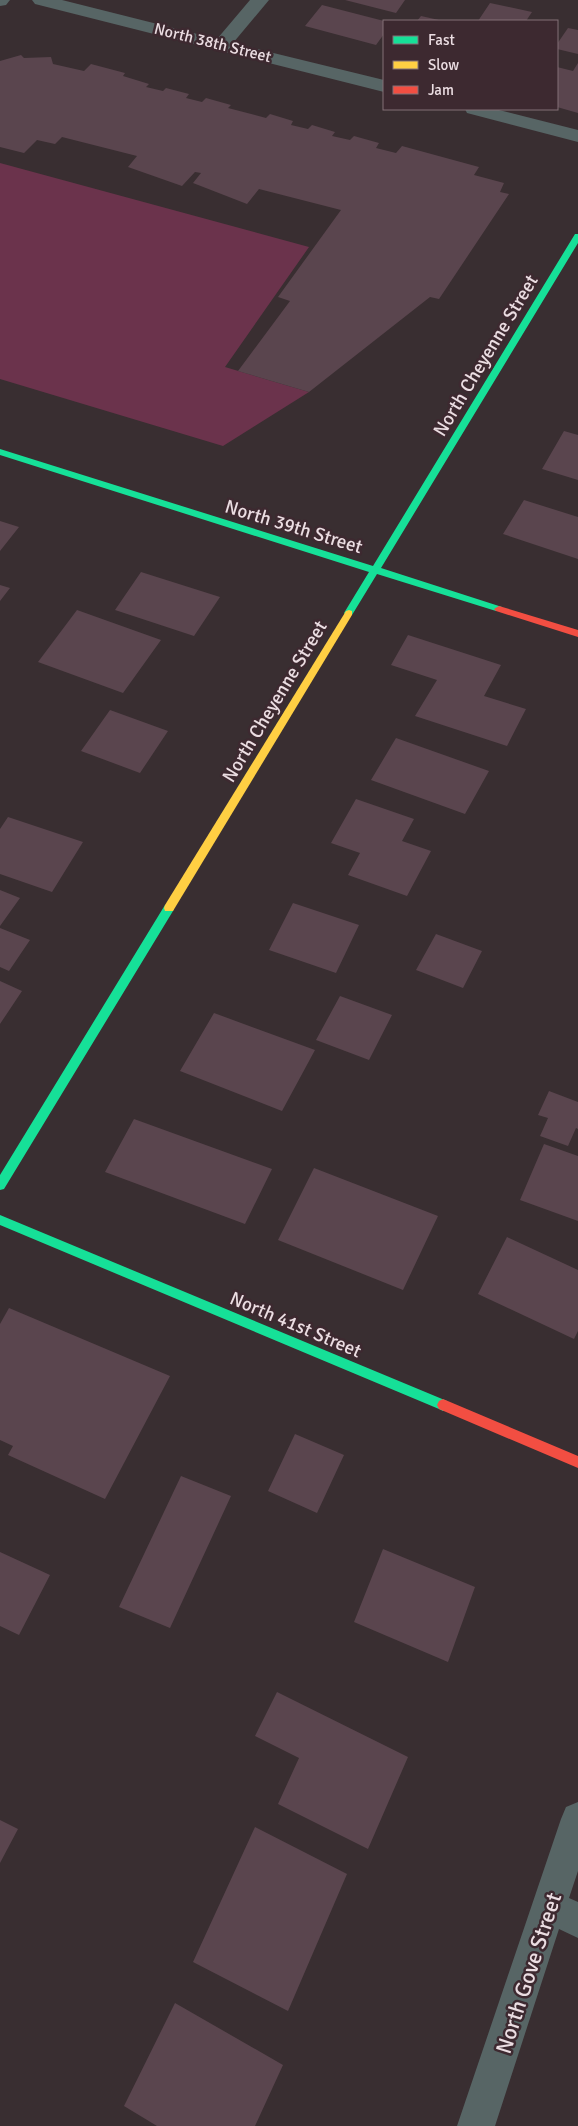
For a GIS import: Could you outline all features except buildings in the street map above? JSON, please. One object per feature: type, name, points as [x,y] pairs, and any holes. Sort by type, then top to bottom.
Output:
[{"type":"street","name":"North 38th Street","points":[[40,0],[383,86]]},
{"type":"street","points":[[222,44],[260,0]]},
{"type":"street","points":[[478,110],[578,136]]},
{"type":"street","name":"North Cheyenne Street","points":[[0,1184],[578,236]]},
{"type":"street","name":"North 39th Street","points":[[0,452],[578,634]]},
{"type":"street","name":"North 41st Street","points":[[0,1220],[578,1462]]},
{"type":"street","name":"North Gove Street","points":[[476,2126],[564,1913],[578,1819]]},
{"type":"shaded area","points":[[0,163],[309,247],[225,367],[309,392],[223,446],[0,379]]},
{"type":"traffic: fast","points":[[349,613],[578,236]]},
{"type":"traffic: fast","points":[[0,452],[499,609]]},
{"type":"traffic: fast","points":[[0,1185],[169,908]]},
{"type":"traffic: fast","points":[[0,1220],[443,1405]]},
{"type":"traffic: slow","points":[[169,908],[349,613]]},
{"type":"traffic: jam","points":[[499,609],[578,634]]},
{"type":"traffic: jam","points":[[443,1405],[578,1462]]}]
